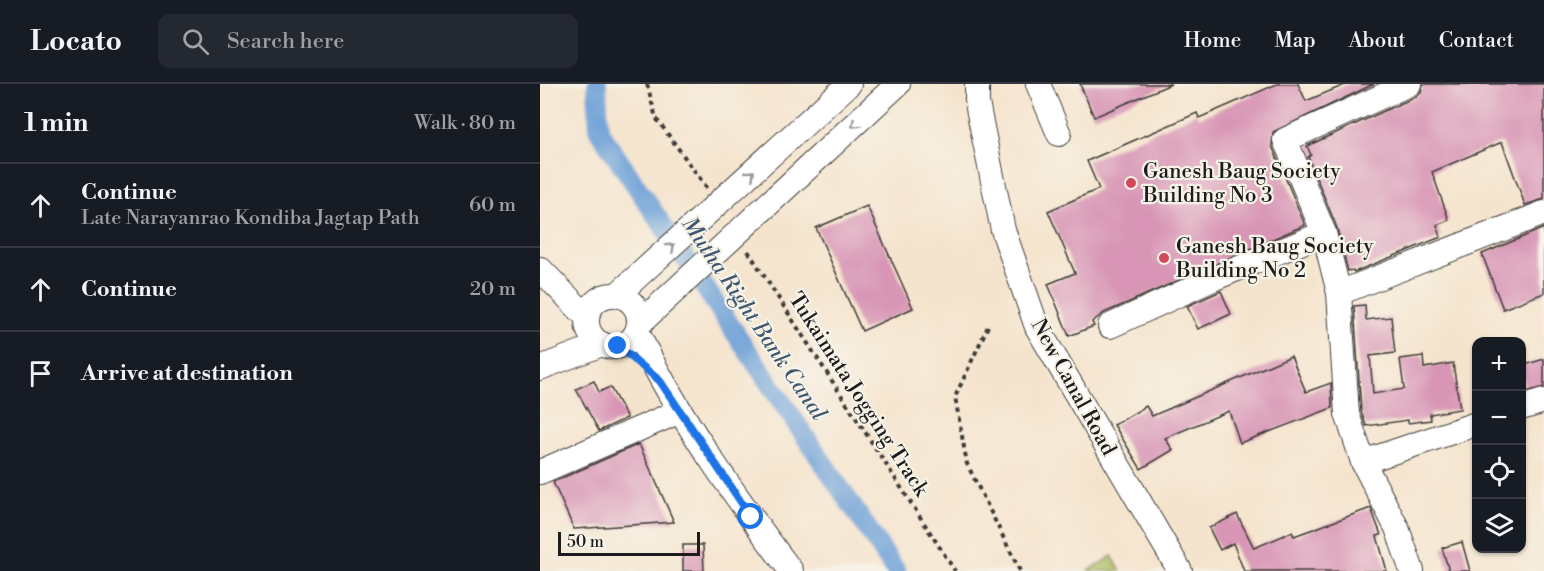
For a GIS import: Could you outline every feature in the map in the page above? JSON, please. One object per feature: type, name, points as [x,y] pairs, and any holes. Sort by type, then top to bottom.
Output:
[{"type":"street","points":[[550,364],[614,318],[713,208],[849,84]]},
{"type":"street","points":[[957,84],[977,94]]},
{"type":"street","points":[[1038,84],[1059,134]]},
{"type":"street","points":[[1409,84],[1285,140],[1324,233],[1339,294],[1347,414],[1363,462],[1397,528],[1412,571]]},
{"type":"street","points":[[614,318],[657,307],[900,86]]},
{"type":"street","name":"New Canal Road","points":[[977,94],[1003,230],[1037,327],[1180,571]]},
{"type":"street","points":[[1339,294],[1544,213]]},
{"type":"street","points":[[1110,326],[1215,278],[1324,233]]},
{"type":"street","points":[[545,275],[614,318],[660,381],[751,517],[791,571]]},
{"type":"street","points":[[1526,406],[1544,401]]},
{"type":"street","points":[[540,472],[680,411]]},
{"type":"street","points":[[1363,462],[1472,425]]},
{"type":"path","points":[[647,84],[656,118],[713,208]]},
{"type":"path","name":"Tukaimata Jogging Track","points":[[731,238],[955,571]]},
{"type":"path","points":[[988,326],[955,397],[967,464],[1020,571]]},
{"type":"green space","points":[[1112,556],[1121,571],[1088,571]]},
{"type":"building","points":[[1080,84],[1171,84],[1094,117]]},
{"type":"building","points":[[1277,84],[1298,84],[1306,101],[1347,84],[1374,84],[1273,132],[1272,146],[1305,225],[1104,313],[1092,322],[1094,326],[1069,336],[1048,284],[1075,273],[1048,211],[1099,189],[1087,161],[1197,113],[1199,118]]},
{"type":"building","points":[[1423,84],[1544,84],[1544,199],[1525,205],[1502,142],[1432,172],[1449,220],[1437,225],[1441,237],[1354,272],[1353,270],[1348,271],[1337,228],[1308,157],[1311,155],[1307,146],[1415,97],[1421,92]]},
{"type":"building","points":[[867,206],[913,308],[862,331],[816,228]]},
{"type":"building","points":[[1544,228],[1544,293],[1503,309],[1482,254]]},
{"type":"building","points":[[1221,291],[1231,314],[1198,329],[1187,306]]},
{"type":"building","points":[[1365,305],[1366,320],[1391,317],[1395,353],[1370,356],[1373,394],[1404,389],[1400,359],[1423,356],[1424,368],[1453,363],[1460,409],[1430,414],[1431,420],[1408,423],[1408,420],[1366,426],[1361,411],[1354,306]]},
{"type":"building","points":[[1291,356],[1306,392],[1331,383],[1332,408],[1240,443],[1229,411],[1165,438],[1173,450],[1141,469],[1114,425],[1146,406],[1152,416]]},
{"type":"building","points":[[1544,359],[1544,387],[1526,392],[1526,364]]},
{"type":"building","points":[[594,381],[599,392],[610,387],[627,418],[599,431],[576,389]]},
{"type":"building","points":[[639,444],[674,522],[574,529],[553,482]]},
{"type":"building","points":[[1371,508],[1381,535],[1377,536],[1387,571],[1244,571],[1233,543],[1220,550],[1209,528],[1237,514],[1254,548],[1292,532],[1294,536]]},
{"type":"building","points":[[1462,542],[1470,571],[1449,571],[1442,548]]},
{"type":"building","points":[[683,545],[703,545],[704,571],[683,571]]},
{"type":"waterway","name":"Mutha Right Bank Canal","points":[[597,84],[599,131],[896,571]]},
{"type":"place","name":"Ganesh Baug Society Building No 3","points":[[1131,183]]},
{"type":"place","name":"Ganesh Baug Society Building No 2","points":[[1164,258]]},
{"type":"route","points":[[618,346],[660,381],[751,517]]}]
